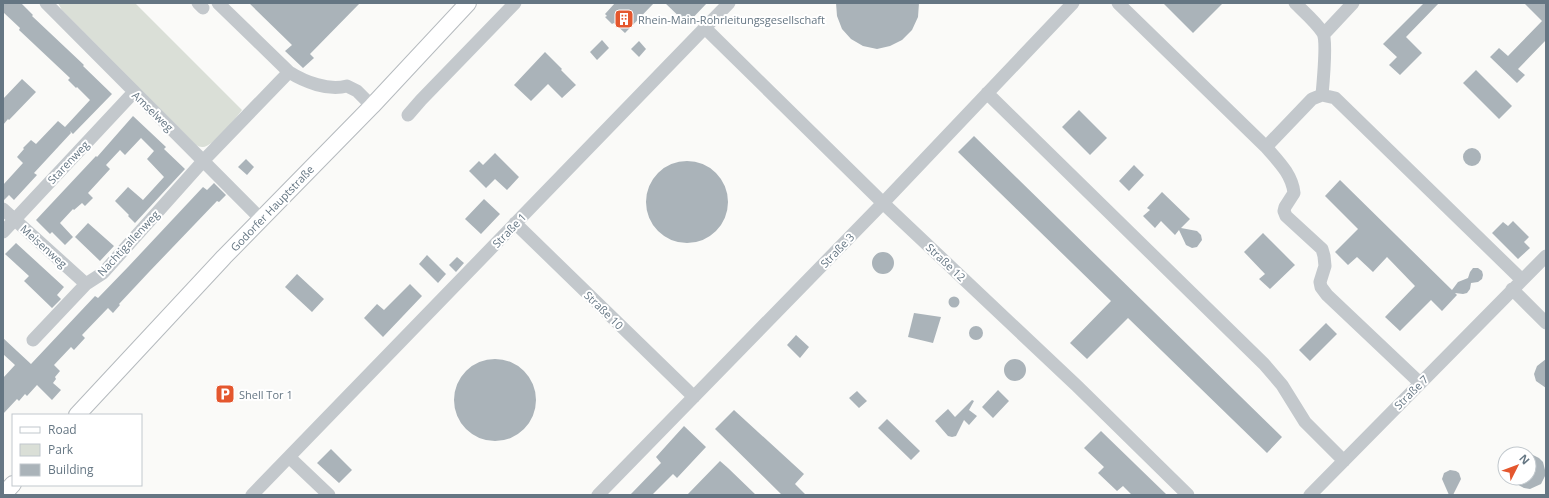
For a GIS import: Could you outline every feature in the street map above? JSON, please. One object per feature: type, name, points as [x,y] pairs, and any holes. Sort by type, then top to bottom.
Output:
[{"type":"main road","name":"Godorfer Hauptstraße","points":[[78,414],[261,219],[372,106],[468,3]]},
{"type":"main road","points":[[3,495],[12,485]]},
{"type":"street","name":"Amselweg","points":[[46,3],[204,160],[261,219]]},
{"type":"street","points":[[218,3],[289,72],[300,79],[321,86],[338,88],[347,86],[357,91],[372,106]]},
{"type":"street","points":[[408,115],[515,3]]},
{"type":"street","name":"Straße 1","points":[[252,495],[729,3]]},
{"type":"street","name":"Straße 3","points":[[598,495],[883,203],[1072,3]]},
{"type":"street","points":[[1118,3],[1266,147],[1284,168],[1293,184],[1294,193],[1284,207],[1284,211],[1286,216],[1322,249],[1325,266],[1320,282],[1321,287],[1327,295],[1420,383]]},
{"type":"street","points":[[1295,3],[1308,15],[1324,34],[1325,59],[1322,95]]},
{"type":"street","points":[[1324,34],[1353,3]]},
{"type":"street","name":"Straße 12","points":[[705,28],[883,203],[1098,407],[1188,495]]},
{"type":"street","name":"Nachtigallenweg","points":[[33,340],[86,284],[103,273],[204,160],[289,72]]},
{"type":"street","name":"Starenweg","points":[[3,232],[134,92]]},
{"type":"street","points":[[987,93],[1264,364],[1282,385],[1305,422],[1344,461]]},
{"type":"street","points":[[1266,147],[1312,99],[1322,95],[1335,98],[1344,105],[1522,280]]},
{"type":"street","name":"Meisenweg","points":[[3,208],[86,284]]},
{"type":"street","name":"Straße 10","points":[[515,224],[694,397]]},
{"type":"street","name":"Straße 7","points":[[1310,495],[1546,256]]},
{"type":"street","points":[[1512,289],[1546,323]]},
{"type":"street","points":[[289,457],[330,495]]},
{"type":"green space","points":[[58,3],[135,3],[242,110],[223,132],[211,143],[202,147],[196,145],[62,10]]},
{"type":"building","points":[[3,3],[21,3],[33,15],[32,16],[84,65],[83,66],[112,94],[73,134],[70,131],[71,133],[34,173],[37,175],[14,200],[9,195],[3,201],[3,185],[23,163],[17,157],[24,149],[23,148],[31,140],[36,144],[58,121],[65,127],[90,100],[68,80],[70,78],[19,30],[20,28],[3,12]]},
{"type":"building","points":[[249,3],[360,3],[310,54],[314,58],[303,68],[285,51],[292,45]]},
{"type":"building","name":"Rhein-Main-Rohrleitungsgesellschaft","points":[[615,3],[654,3],[625,33],[605,17],[607,16],[605,14]]},
{"type":"building","name":"Rhein-Main-Rohrleitungsgesellschaft","points":[[665,3],[707,3],[687,24]]},
{"type":"building","points":[[836,3],[919,3],[918,17],[912,30],[902,40],[890,46],[877,49],[863,46],[851,39],[842,29],[837,16]]},
{"type":"building","points":[[1163,3],[1223,3],[1193,33]]},
{"type":"building","points":[[1424,3],[1439,3],[1406,37],[1422,53],[1400,75],[1389,65],[1397,57],[1383,44]]},
{"type":"building","points":[[1524,3],[1546,3],[1546,40],[1518,69],[1525,75],[1517,83],[1490,57],[1499,48],[1508,56],[1542,21]]},
{"type":"building","points":[[602,40],[609,48],[597,60],[590,52]]},
{"type":"building","points":[[639,41],[646,49],[639,57],[631,49]]},
{"type":"building","points":[[545,52],[576,85],[562,98],[548,84],[531,101],[514,85]]},
{"type":"building","points":[[1476,70],[1512,106],[1499,119],[1463,83]]},
{"type":"building","points":[[22,79],[36,92],[3,125],[3,99]]},
{"type":"building","points":[[1079,110],[1107,138],[1090,155],[1062,127]]},
{"type":"building","points":[[133,116],[166,147],[164,149],[185,169],[135,223],[115,201],[128,187],[143,200],[164,177],[147,159],[154,151],[141,138],[125,155],[120,150],[106,165],[110,169],[88,193],[93,198],[85,206],[82,203],[74,210],[73,209],[60,223],[73,237],[65,245],[52,232],[50,234],[36,220],[96,156],[97,157]]},
{"type":"building","points":[[974,136],[1282,437],[1267,453],[1128,318],[1087,359],[1070,343],[1111,301],[958,152]]},
{"type":"building","points":[[1468,148],[1476,148],[1481,153],[1479,164],[1476,166],[1468,166],[1463,161],[1463,153]]},
{"type":"building","points":[[495,153],[519,177],[507,190],[495,179],[486,188],[469,171],[479,161],[483,165]]},
{"type":"building","points":[[246,159],[254,167],[247,175],[238,167]]},
{"type":"building","points":[[679,161],[695,161],[710,168],[721,179],[728,194],[728,210],[725,218],[716,231],[703,240],[695,243],[679,243],[664,236],[653,225],[646,210],[646,194],[653,179],[664,168]]},
{"type":"building","points":[[1134,165],[1144,175],[1129,191],[1119,181]]},
{"type":"building","points":[[1340,180],[1452,290],[1458,282],[1468,278],[1473,268],[1478,268],[1482,271],[1482,279],[1478,282],[1471,283],[1470,289],[1467,293],[1455,293],[1457,295],[1442,311],[1431,300],[1400,331],[1385,317],[1415,286],[1387,257],[1373,272],[1357,257],[1348,265],[1335,252],[1358,229],[1325,196]]},
{"type":"building","points":[[214,183],[226,195],[219,202],[217,201],[149,272],[119,304],[120,305],[113,313],[108,308],[82,335],[85,338],[74,350],[71,347],[54,365],[60,371],[55,377],[56,379],[53,383],[61,390],[52,400],[37,385],[27,396],[25,394],[19,401],[17,399],[3,414],[3,378],[15,365],[3,354],[3,338],[31,364],[95,296],[98,298],[203,187],[207,190]]},
{"type":"building","points":[[1162,192],[1190,219],[1181,228],[1197,231],[1201,235],[1202,240],[1197,247],[1192,248],[1186,245],[1179,230],[1175,235],[1161,221],[1155,228],[1143,216],[1150,210],[1147,208]]},
{"type":"building","points":[[484,199],[500,214],[481,234],[465,219]]},
{"type":"building","points":[[1513,221],[1529,237],[1524,242],[1530,248],[1518,259],[1492,233],[1503,222],[1508,226]]},
{"type":"building","points":[[88,223],[114,246],[100,261],[75,237]]},
{"type":"building","points":[[1263,233],[1295,265],[1270,289],[1259,279],[1265,274],[1244,252]]},
{"type":"building","points":[[16,243],[64,287],[57,295],[61,299],[52,308],[24,281],[29,276],[5,254]]},
{"type":"building","points":[[883,252],[891,255],[894,263],[891,271],[883,274],[875,271],[872,263],[875,255]]},
{"type":"building","points":[[427,255],[446,274],[438,283],[419,264]]},
{"type":"building","points":[[457,257],[464,263],[456,272],[449,265]]},
{"type":"building","points":[[297,274],[324,299],[312,312],[285,287]]},
{"type":"building","points":[[410,284],[422,296],[383,337],[364,318],[377,304],[384,310]]},
{"type":"building","points":[[952,297],[956,297],[958,298],[958,306],[952,307],[949,304],[949,300]]},
{"type":"building","points":[[914,313],[941,317],[933,343],[908,337]]},
{"type":"building","points":[[1326,323],[1337,334],[1310,361],[1299,350]]},
{"type":"building","points":[[973,326],[979,326],[983,330],[983,336],[979,340],[973,340],[969,336],[969,330]]},
{"type":"building","points":[[796,335],[809,347],[800,358],[787,345]]},
{"type":"building","points":[[487,359],[503,359],[518,366],[529,377],[536,392],[536,408],[533,416],[524,429],[511,438],[503,441],[487,441],[472,434],[461,423],[454,408],[454,392],[461,377],[472,366]]},
{"type":"building","points":[[1015,359],[1023,362],[1026,370],[1023,378],[1015,381],[1007,378],[1004,370],[1007,362]]},
{"type":"building","points":[[1546,359],[1546,388],[1536,381],[1534,374],[1537,366]]},
{"type":"building","points":[[998,390],[1009,401],[993,418],[982,407]]},
{"type":"building","points":[[857,391],[867,401],[859,408],[849,398]]},
{"type":"building","points":[[972,400],[974,401],[969,410],[977,416],[969,425],[964,420],[956,436],[948,436],[935,421],[948,409],[955,417]]},
{"type":"building","points":[[734,410],[804,474],[795,484],[806,495],[782,495],[715,429]]},
{"type":"building","points":[[887,419],[920,451],[911,460],[878,428]]},
{"type":"building","points":[[684,426],[706,447],[677,478],[673,474],[652,495],[630,495],[661,463],[656,457]]},
{"type":"building","points":[[1101,431],[1167,495],[1132,495],[1123,486],[1117,491],[1098,473],[1104,467],[1084,448]]},
{"type":"building","points":[[331,449],[352,470],[339,483],[317,463]]},
{"type":"building","points":[[1537,457],[1543,462],[1546,474],[1541,484],[1537,486]]},
{"type":"building","points":[[720,461],[728,468],[756,495],[687,495]]},
{"type":"building","points":[[1450,470],[1459,473],[1461,479],[1453,495],[1449,495],[1442,479],[1444,473]]},
{"type":"building","points":[[1520,486],[1537,486],[1530,489]]},
{"type":"place","name":"Rhein-Main-Rohrleitungsgesellschaft","points":[[624,19]]},
{"type":"place","name":"Shell Tor 1","points":[[225,394]]}]
